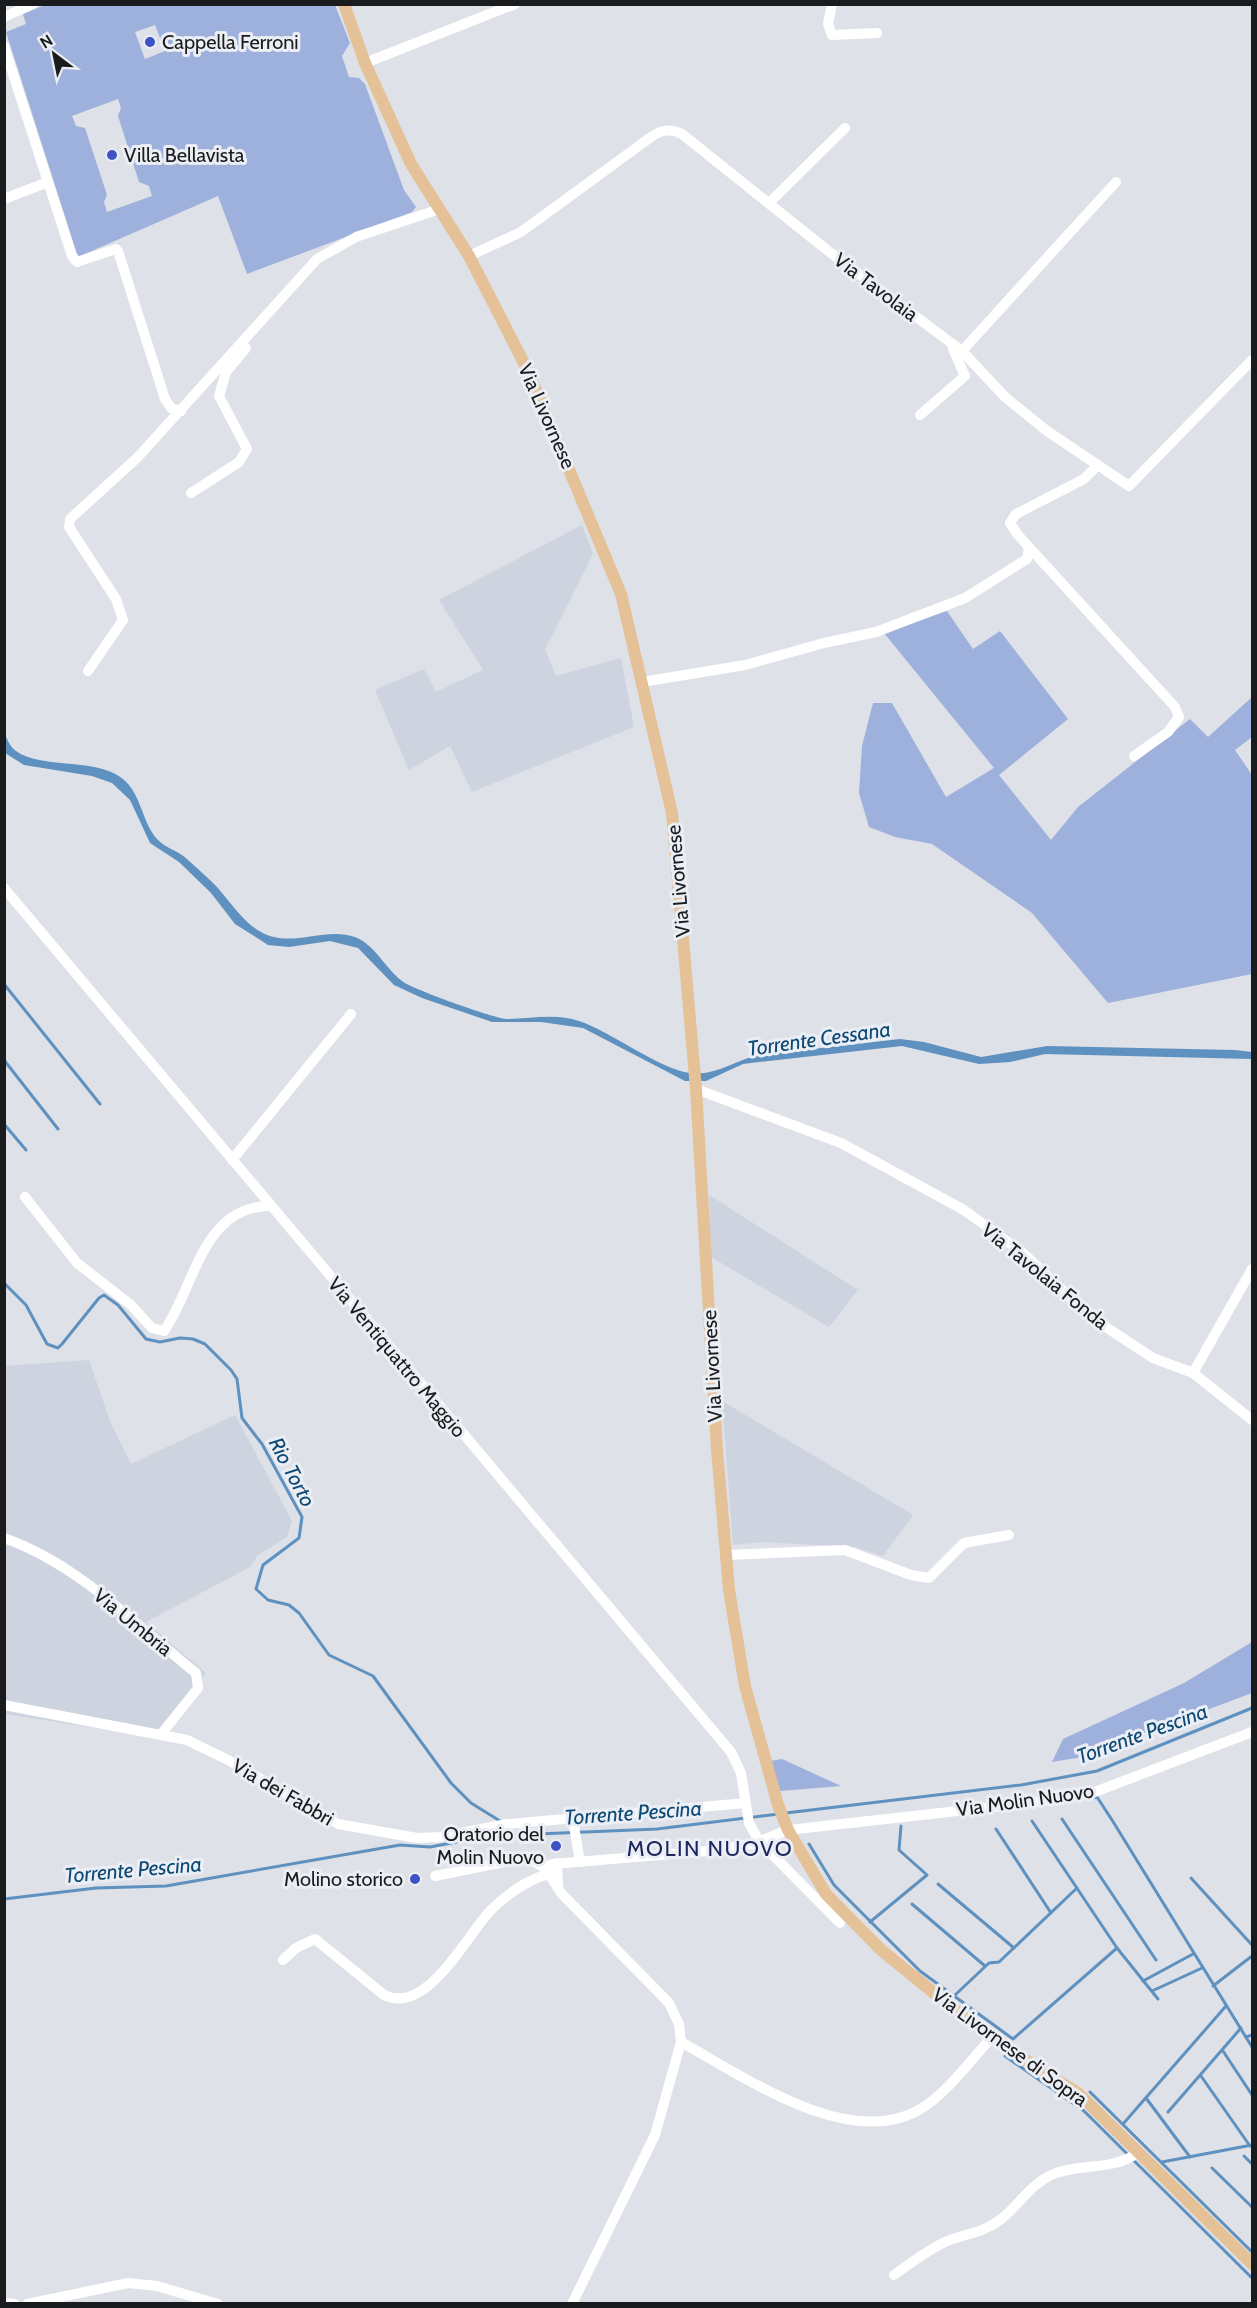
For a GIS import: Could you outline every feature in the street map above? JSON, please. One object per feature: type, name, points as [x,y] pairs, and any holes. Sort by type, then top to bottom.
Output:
[{"type":"main road","name":"Via Livornese","points":[[344,4],[365,63],[423,188],[440,209],[469,256],[527,369],[621,594],[672,813],[694,1065],[717,1449],[726,1556],[745,1686],[778,1805],[786,1824]]},
{"type":"main road","name":"Via Livornese di Sopra","points":[[786,1824],[826,1894],[880,1949],[992,2037],[1078,2092],[1252,2264]]},
{"type":"street","points":[[4,17],[33,4]]},
{"type":"street","points":[[365,63],[515,4]]},
{"type":"street","points":[[832,4],[828,24],[832,35],[877,33]]},
{"type":"street","points":[[4,46],[72,256],[77,262],[116,249],[118,251],[165,399],[171,408],[181,411]]},
{"type":"street","points":[[769,203],[845,128]]},
{"type":"street","name":"Via Tavolaia","points":[[469,256],[521,232],[651,137],[664,130],[682,134],[962,351],[1005,397],[1047,431],[1129,486],[1252,360]]},
{"type":"street","points":[[4,199],[48,182]]},
{"type":"street","points":[[962,351],[1116,182]]},
{"type":"street","points":[[88,671],[123,620],[116,599],[69,527],[70,519],[126,470],[307,268],[326,253],[356,237],[440,209]]},
{"type":"street","points":[[190,493],[239,462],[247,449],[219,396],[226,372],[247,347],[260,321]]},
{"type":"street","points":[[920,415],[966,376],[961,361],[947,340]]},
{"type":"street","points":[[1098,465],[1084,478],[1013,517],[1010,524],[1175,707],[1179,717],[1168,732],[1134,756]]},
{"type":"street","points":[[642,682],[745,665],[824,643],[876,632],[965,598],[1017,567],[1027,559],[1029,547]]},
{"type":"street","name":"Via Ventiquattro Maggio","points":[[4,888],[731,1752],[741,1773],[749,1823],[759,1841]]},
{"type":"street","points":[[232,1160],[351,1014]]},
{"type":"street","name":"Via Tavolaia Fonda","points":[[695,1087],[842,1143],[964,1210],[1023,1253],[1092,1318],[1153,1358],[1193,1373],[1252,1420]]},
{"type":"street","points":[[25,1197],[77,1263],[131,1305],[152,1328],[164,1331],[174,1317],[195,1267],[214,1232],[232,1216],[256,1206],[270,1206]]},
{"type":"street","points":[[1193,1373],[1252,1269]]},
{"type":"street","points":[[726,1556],[797,1550],[845,1550],[911,1575],[928,1578],[964,1543],[1009,1535]]},
{"type":"street","name":"Via Umbria","points":[[4,1538],[34,1549],[64,1566],[196,1673],[198,1688],[162,1734]]},
{"type":"street","name":"Via dei Fabbri","points":[[4,1705],[187,1740],[228,1760],[338,1824],[417,1838],[440,1838],[507,1824],[573,1822],[747,1807]]},
{"type":"street","name":"Via Molin Nuovo","points":[[552,1870],[580,1862],[734,1847],[759,1841],[786,1824],[1021,1804],[1092,1793],[1252,1732]]},
{"type":"street","points":[[573,1822],[580,1862]]},
{"type":"street","points":[[759,1841],[840,1923]]},
{"type":"street","points":[[435,1876],[519,1859],[533,1861],[552,1870],[559,1890],[669,2003],[679,2024],[681,2042],[655,2135],[572,2304]]},
{"type":"street","points":[[283,1960],[306,1941],[315,1939],[384,1995],[391,1999],[407,1999],[422,1992],[435,1979],[491,1911],[509,1894],[552,1870]]},
{"type":"street","points":[[681,2042],[767,2089],[836,2119],[874,2123],[917,2111],[945,2088],[992,2037]]},
{"type":"street","points":[[894,2275],[922,2254],[947,2241],[978,2233],[1000,2220],[1040,2181],[1068,2169],[1126,2162],[1139,2152]]},
{"type":"street","points":[[27,2304],[128,2283],[157,2286],[218,2304]]},
{"type":"street","points":[[4,2303],[15,2304]]},
{"type":"shaded area","points":[[45,5],[335,5],[350,43],[342,56],[349,77],[359,78],[365,84],[404,190],[416,207],[412,212],[247,274],[218,196],[78,257],[6,32],[26,24],[23,14]],"holes":[[[155,25],[165,51],[145,59],[135,32]],[[118,99],[121,108],[118,116],[139,182],[149,186],[152,196],[107,212],[104,202],[107,195],[85,128],[76,126],[72,116]]]},
{"type":"shaded area","points":[[582,525],[593,554],[545,649],[556,676],[621,658],[634,727],[472,792],[450,746],[409,770],[375,690],[424,669],[436,692],[483,670],[439,600]]},
{"type":"shaded area","points":[[947,611],[973,649],[1000,631],[1068,719],[999,775],[1051,840],[1078,807],[1190,719],[1208,737],[1252,697],[1252,737],[1235,750],[1252,775],[1252,974],[1108,1003],[1032,913],[932,844],[895,837],[869,827],[859,793],[862,746],[873,703],[892,703],[946,797],[994,768],[884,633]]},
{"type":"shaded area","points":[[4,732],[12,747],[26,756],[38,760],[106,770],[125,781],[136,796],[147,823],[157,839],[187,859],[217,887],[243,918],[261,932],[272,937],[284,938],[332,934],[355,937],[369,946],[398,978],[424,992],[500,1018],[552,1017],[579,1021],[678,1070],[699,1074],[707,1073],[759,1055],[900,1039],[924,1042],[981,1057],[1047,1046],[1235,1050],[1252,1052],[1252,1059],[1045,1054],[1010,1062],[979,1064],[902,1046],[743,1064],[706,1081],[685,1081],[583,1028],[541,1022],[492,1022],[422,998],[394,985],[358,948],[330,941],[289,947],[268,945],[235,924],[211,893],[179,862],[150,843],[130,800],[112,783],[92,776],[24,765],[5,753]]},
{"type":"shaded area","points":[[709,1195],[858,1290],[829,1327],[711,1257]]},
{"type":"shaded area","points":[[89,1360],[110,1421],[131,1464],[235,1415],[292,1521],[287,1537],[258,1555],[250,1567],[146,1622],[206,1673],[155,1737],[5,1714],[5,1366]]},
{"type":"shaded area","points":[[722,1401],[913,1515],[883,1556],[855,1547],[762,1542],[733,1545]]},
{"type":"shaded area","points":[[1252,1642],[1252,1693],[1082,1757],[1052,1762],[1063,1739],[1184,1683]]},
{"type":"shaded area","points":[[782,1759],[841,1786],[780,1791],[770,1761]]},
{"type":"waterway","points":[[4,984],[100,1104]]},
{"type":"waterway","points":[[4,1060],[58,1129]]},
{"type":"waterway","points":[[4,1124],[26,1150]]},
{"type":"waterway","name":"Rio Torto","points":[[4,1283],[26,1305],[47,1344],[58,1348],[99,1298],[104,1295],[118,1305],[146,1339],[160,1342],[180,1338],[193,1339],[205,1344],[231,1370],[237,1379],[242,1418],[262,1444],[302,1517],[299,1538],[263,1565],[256,1589],[268,1600],[289,1605],[299,1613],[329,1655],[373,1676],[451,1783],[471,1803],[500,1821]]},
{"type":"waterway","name":"Torrente Pescina","points":[[786,1813],[1021,1785],[1097,1771],[1252,1708]]},
{"type":"waterway","points":[[1093,1798],[1097,1797],[1112,1820],[1252,2047]]},
{"type":"waterway","name":"Torrente Pescina","points":[[4,1899],[96,1888],[166,1886],[400,1845],[430,1847],[488,1836],[657,1829],[779,1814]]},
{"type":"waterway","points":[[1062,1819],[1156,1960]]},
{"type":"waterway","points":[[1032,1821],[1117,1948],[1158,1999]]},
{"type":"waterway","points":[[870,1922],[927,1875],[899,1850],[901,1826]]},
{"type":"waterway","points":[[996,1829],[1051,1913]]},
{"type":"waterway","points":[[809,1844],[834,1885],[920,1971],[1013,2039],[1117,1948]]},
{"type":"waterway","points":[[1191,1878],[1252,1945]]},
{"type":"waterway","points":[[938,1884],[1014,1948]]},
{"type":"waterway","points":[[954,1996],[989,1963],[999,1962],[1077,1888]]},
{"type":"waterway","points":[[912,1904],[985,1966]]},
{"type":"waterway","points":[[1143,1981],[1193,1954]]},
{"type":"waterway","points":[[1213,1986],[1252,1956]]},
{"type":"waterway","points":[[1152,1991],[1202,1968]]},
{"type":"waterway","points":[[1123,2124],[1226,2006]]},
{"type":"waterway","points":[[1168,2112],[1241,2028]]},
{"type":"waterway","points":[[1246,2037],[1252,2035]]},
{"type":"waterway","points":[[1223,2051],[1252,2095]]},
{"type":"waterway","points":[[1005,2056],[1084,2111],[1252,2278]]},
{"type":"waterway","points":[[1201,2076],[1250,2146]]},
{"type":"waterway","points":[[1090,2092],[1252,2252]]},
{"type":"waterway","points":[[1146,2098],[1190,2157]]},
{"type":"waterway","points":[[1162,2162],[1252,2145]]},
{"type":"waterway","points":[[1244,2156],[1252,2164]]},
{"type":"waterway","points":[[1212,2168],[1252,2207]]},
{"type":"place","name":"Cappella Ferroni","points":[[150,42]]},
{"type":"place","name":"Villa Bellavista","points":[[112,155]]},
{"type":"place","name":"Oratorio del Molin Nuovo","points":[[556,1846]]},
{"type":"place","name":"Molino storico","points":[[415,1879]]},
{"type":"district","name":"MOLIN NUOVO","points":[[710,1848]]},
{"type":"water label","name":"Torrente Cessana","points":[[819,1039]]}]
